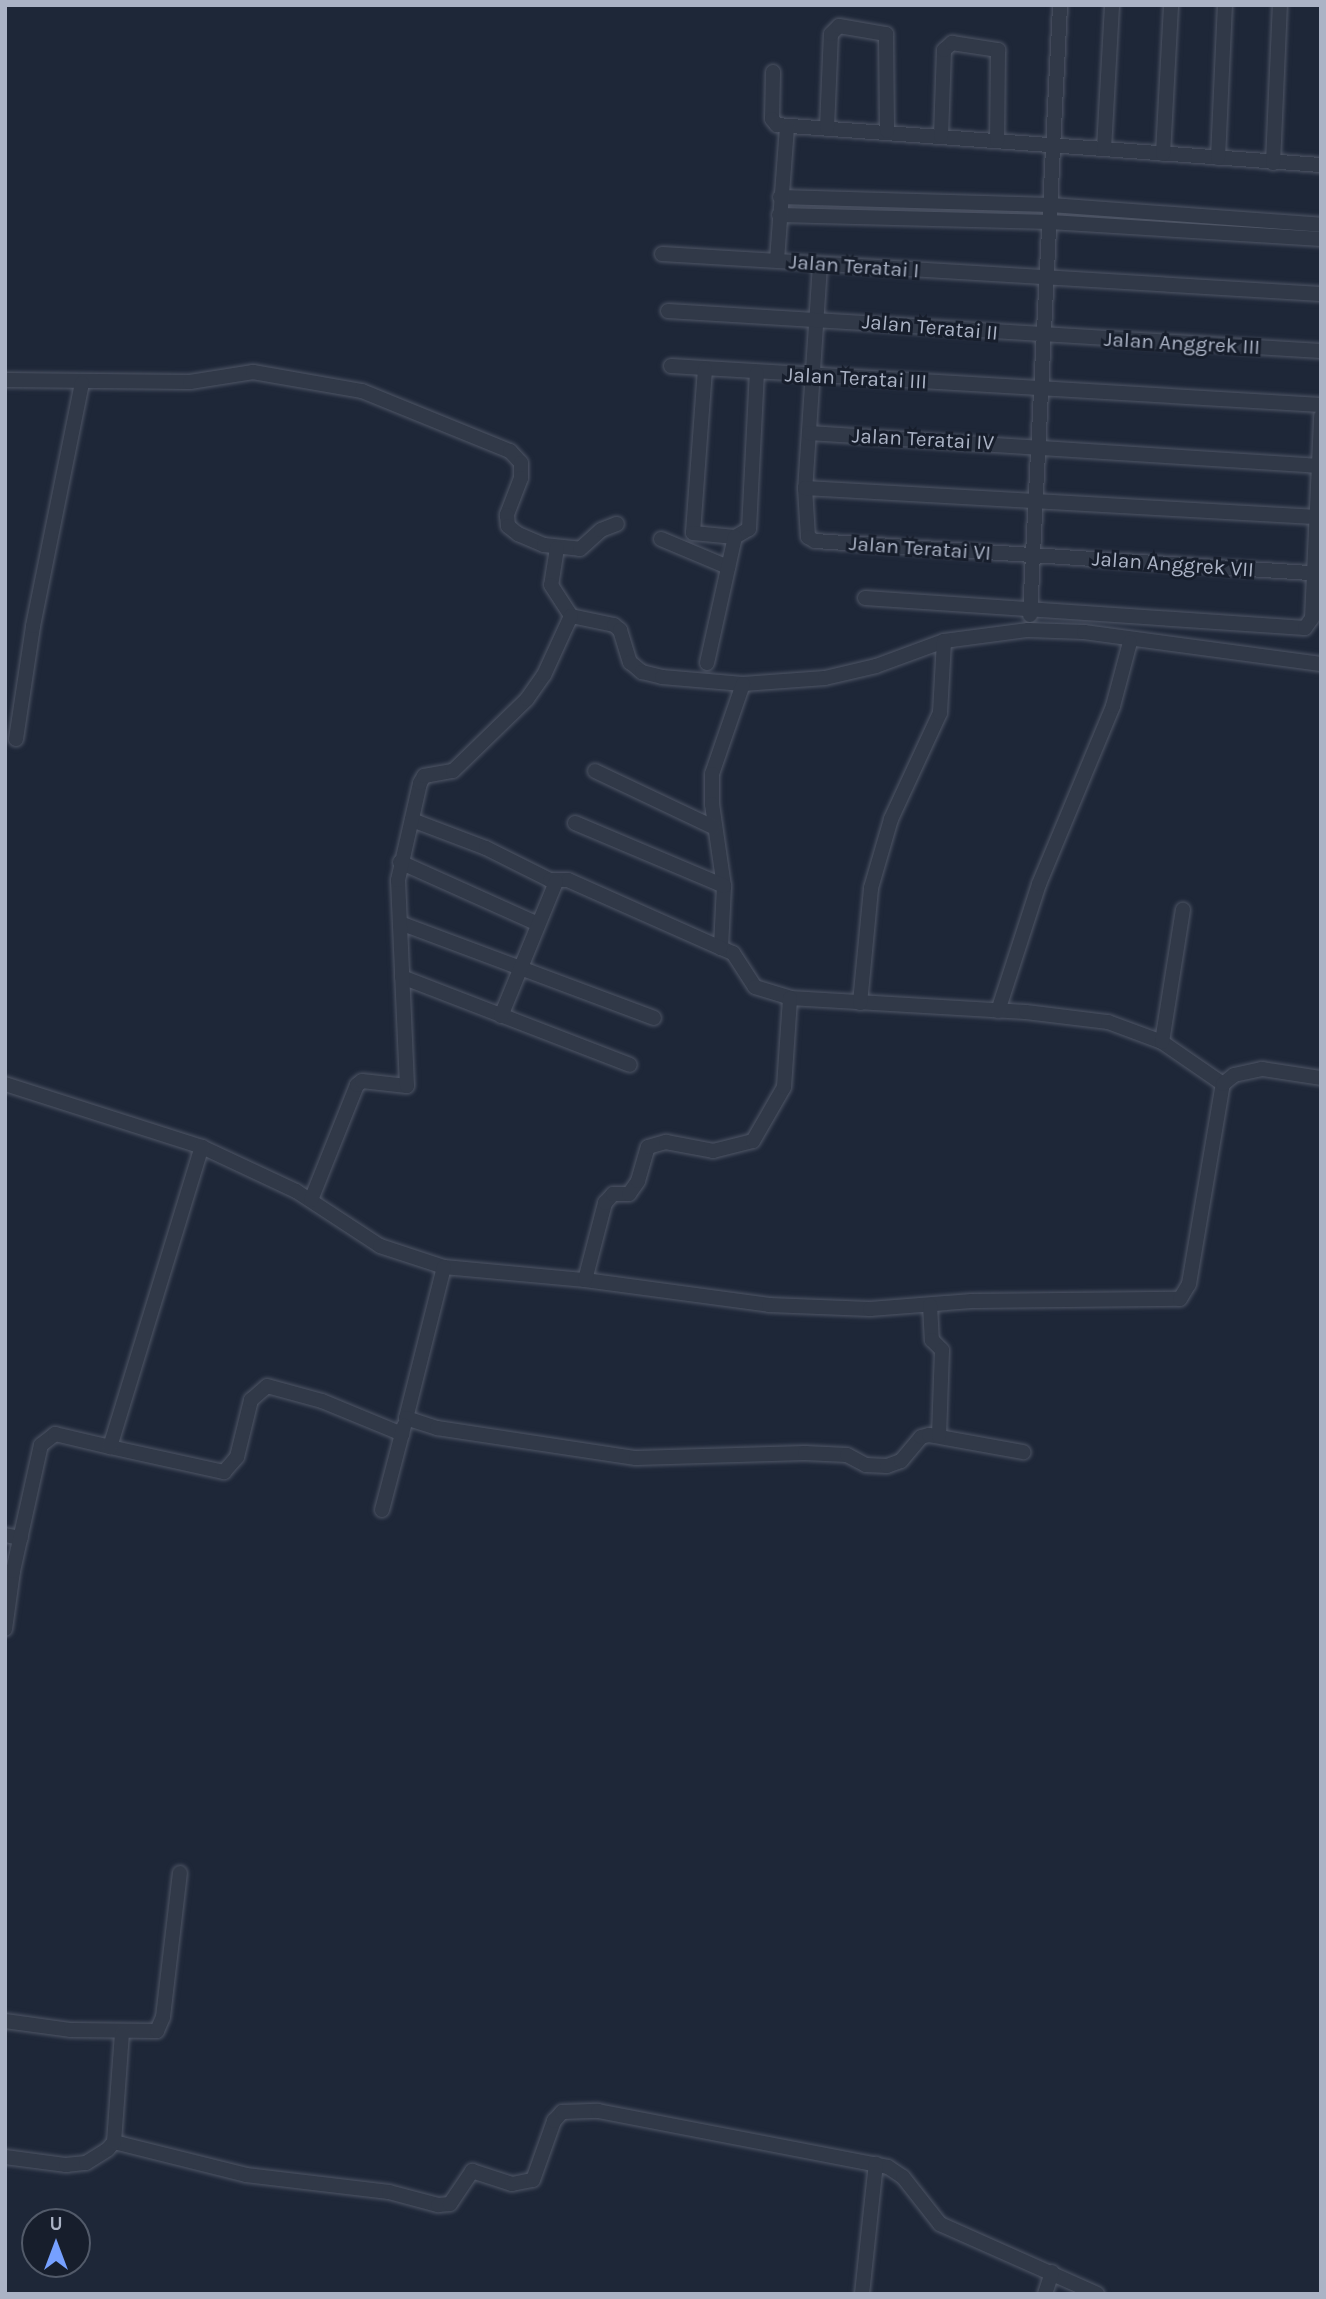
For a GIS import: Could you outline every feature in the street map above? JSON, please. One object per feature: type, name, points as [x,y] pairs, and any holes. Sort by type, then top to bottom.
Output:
[{"type":"street","points":[[1028,630],[1045,280],[1051,222],[1060,5]]},
{"type":"street","points":[[1104,149],[1112,5]]},
{"type":"street","points":[[1163,154],[1171,5]]},
{"type":"street","points":[[1217,158],[1225,5]]},
{"type":"street","points":[[1273,163],[1280,5]]},
{"type":"street","points":[[827,128],[831,34],[839,26],[886,34],[887,131]]},
{"type":"street","points":[[941,136],[944,50],[952,43],[998,50],[997,141]]},
{"type":"street","points":[[773,72],[772,122],[787,127],[887,131],[1321,165]]},
{"type":"street","points":[[778,260],[780,197],[787,127]]},
{"type":"street","points":[[780,197],[1051,205],[1321,225]]},
{"type":"street","points":[[779,215],[1051,222],[1321,239]]},
{"type":"street","name":"Jalan Teratai I","points":[[662,254],[1045,280],[1321,294]]},
{"type":"street","points":[[820,265],[805,488],[1316,517]]},
{"type":"street","name":"Jalan Teratai II","points":[[668,311],[816,317],[1044,336]]},
{"type":"street","name":"Jalan Anggrek III","points":[[1044,336],[1321,351]]},
{"type":"street","name":"Jalan Teratai III","points":[[671,366],[1321,405]]},
{"type":"street","points":[[691,550],[705,369]]},
{"type":"street","points":[[5,380],[82,383],[190,382],[253,372],[362,390],[510,451],[521,463],[522,478],[507,515],[508,526],[557,548],[585,548],[601,530],[617,524]]},
{"type":"street","points":[[693,533],[735,537],[744,536],[749,529],[757,373]]},
{"type":"street","points":[[16,739],[33,626],[82,383]]},
{"type":"street","points":[[865,598],[1030,608],[1299,630],[1312,618],[1321,416]]},
{"type":"street","name":"Jalan Teratai IV","points":[[809,433],[1319,466]]},
{"type":"street","name":"Jalan Teratai VI","points":[[805,488],[808,537],[815,541],[1033,555]]},
{"type":"street","points":[[707,663],[735,537]]},
{"type":"street","points":[[661,539],[728,567]]},
{"type":"street","points":[[557,548],[551,585],[571,616],[614,625],[620,630],[630,662],[642,672],[743,684],[825,678],[876,666],[944,641],[1028,630],[1084,632],[1130,642],[1321,664]]},
{"type":"street","name":"Jalan Anggrek VII","points":[[1033,555],[1313,573]]},
{"type":"street","points":[[311,1200],[356,1085],[369,1082],[407,1086],[400,862],[422,779],[453,771],[527,699],[544,675],[571,616]]},
{"type":"street","points":[[860,1003],[874,876],[891,819],[940,713],[944,641]]},
{"type":"street","points":[[998,1011],[1039,884],[1113,705],[1130,642]]},
{"type":"street","points":[[721,948],[724,886],[713,827],[712,774],[743,684]]},
{"type":"street","points":[[595,771],[713,827]]},
{"type":"street","points":[[412,820],[486,848],[555,882],[568,880],[733,953],[755,987],[790,998],[998,1011],[1108,1022],[1162,1042],[1223,1084]]},
{"type":"street","points":[[575,823],[724,886]]},
{"type":"street","points":[[400,862],[538,924]]},
{"type":"street","points":[[501,1016],[555,882]]},
{"type":"street","points":[[1162,1042],[1183,910]]},
{"type":"street","points":[[400,923],[654,1018]]},
{"type":"street","points":[[402,977],[630,1065]]},
{"type":"street","points":[[585,1280],[604,1203],[612,1194],[629,1194],[638,1181],[648,1147],[666,1142],[713,1151],[753,1141],[784,1087],[790,998]]},
{"type":"street","points":[[6,1086],[202,1147],[311,1200],[380,1246],[444,1267],[585,1280],[769,1305],[870,1309],[1180,1299],[1189,1284],[1223,1084],[1234,1075],[1262,1069],[1321,1078]]},
{"type":"street","points":[[110,1447],[202,1147]]},
{"type":"street","points":[[382,1510],[444,1267]]},
{"type":"street","points":[[930,1305],[932,1340],[942,1350],[939,1436]]},
{"type":"street","points":[[5,1629],[39,1451],[49,1436],[224,1472],[237,1457],[251,1400],[267,1386],[322,1401],[402,1434]]},
{"type":"street","points":[[407,1418],[474,1436],[636,1458],[805,1453],[847,1455],[873,1466],[893,1465],[921,1437],[939,1436],[1023,1452]]},
{"type":"street","points":[[5,1535],[21,1538]]},
{"type":"street","points":[[5,2021],[122,2033],[149,2033],[161,2026],[180,1873]]},
{"type":"street","points":[[5,2157],[86,2163],[114,2142],[122,2033]]},
{"type":"street","points":[[114,2142],[246,2175],[389,2192],[438,2205],[450,2204],[472,2171],[512,2184],[533,2180],[554,2121],[572,2111],[598,2111],[876,2164],[903,2177],[940,2224],[1097,2294]]},
{"type":"street","points":[[862,2294],[876,2164]]},
{"type":"street","points":[[1045,2294],[1052,2272]]}]
